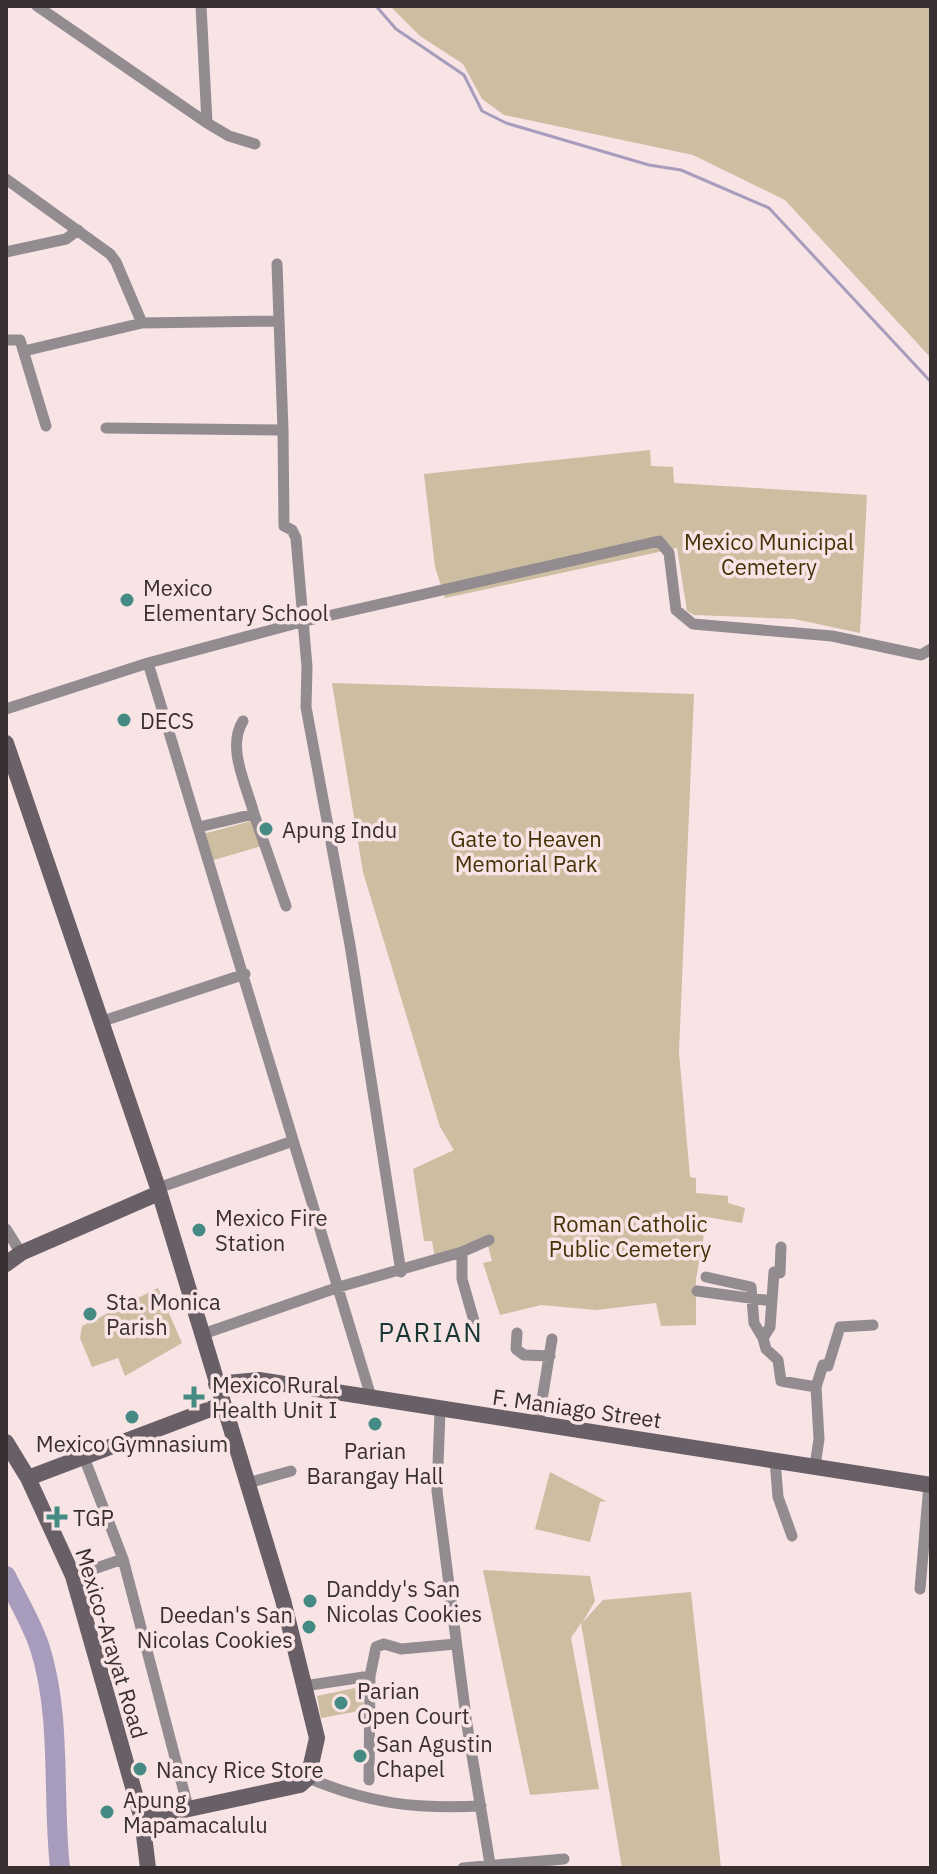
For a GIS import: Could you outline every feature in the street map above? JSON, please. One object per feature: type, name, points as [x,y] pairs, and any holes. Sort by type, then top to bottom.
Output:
[{"type":"main road","points":[[6,743],[158,1190],[203,1334],[221,1405],[248,1483],[317,1738],[308,1778],[287,1790],[142,1819]]},
{"type":"main road","points":[[6,1264],[21,1253],[158,1190]]},
{"type":"main road","name":"F. Maniago Street","points":[[216,1384],[259,1380],[440,1411],[930,1485]]},
{"type":"main road","points":[[28,1478],[85,1460],[221,1405]]},
{"type":"main road","name":"Mexico-Arayat Road","points":[[6,1442],[28,1478],[73,1576],[142,1819],[148,1868]]},
{"type":"street","points":[[37,6],[207,123],[229,136],[255,144]]},
{"type":"street","points":[[201,6],[207,123]]},
{"type":"street","points":[[6,179],[78,230],[116,262],[142,323]]},
{"type":"street","points":[[6,252],[66,239],[78,230]]},
{"type":"street","points":[[277,264],[284,526],[292,530],[296,538],[307,667],[306,707],[350,945],[401,1272]]},
{"type":"street","points":[[24,351],[142,323],[278,321]]},
{"type":"street","points":[[6,340],[17,337],[24,351],[46,426]]},
{"type":"street","points":[[106,428],[283,430]]},
{"type":"street","points":[[6,709],[148,663],[301,622],[659,541],[669,553],[676,610],[693,624],[832,636],[921,655],[931,649]]},
{"type":"street","points":[[148,663],[372,1400]]},
{"type":"street","points":[[243,721],[237,731],[239,767],[286,906]]},
{"type":"street","points":[[199,827],[254,814]]},
{"type":"street","points":[[103,1021],[245,974]]},
{"type":"street","points":[[158,1190],[293,1141]]},
{"type":"street","points":[[6,1229],[21,1253]]},
{"type":"street","points":[[203,1334],[339,1287],[401,1272],[462,1252],[489,1240]]},
{"type":"street","points":[[763,1338],[770,1327],[774,1272],[780,1273],[781,1247]]},
{"type":"street","points":[[462,1252],[462,1279],[474,1321]]},
{"type":"street","points":[[706,1277],[751,1287],[754,1323],[766,1349],[778,1360],[781,1381],[816,1387]]},
{"type":"street","points":[[697,1291],[772,1301]]},
{"type":"street","points":[[815,1466],[819,1428],[816,1387],[823,1365],[828,1366],[840,1327],[873,1325]]},
{"type":"street","points":[[517,1333],[516,1349],[520,1353],[550,1356]]},
{"type":"street","points":[[538,1424],[552,1339]]},
{"type":"street","points":[[440,1411],[437,1491],[456,1644],[490,1864]]},
{"type":"street","points":[[85,1460],[123,1559],[189,1811]]},
{"type":"street","points":[[775,1460],[778,1497],[792,1536]]},
{"type":"street","points":[[248,1483],[291,1471]]},
{"type":"street","points":[[920,1589],[930,1485]]},
{"type":"street","points":[[73,1576],[123,1559]]},
{"type":"street","points":[[369,1780],[370,1676],[372,1659],[380,1645],[401,1649],[456,1644]]},
{"type":"street","points":[[304,1686],[370,1676]]},
{"type":"street","points":[[308,1778],[359,1798],[384,1804],[423,1808],[481,1806]]},
{"type":"street","points":[[463,1868],[564,1859]]},
{"type":"green space","points":[[390,6],[931,6],[931,358],[785,200],[693,155],[504,115],[482,99],[463,64],[420,36]]},
{"type":"green space","name":"Mexico Municipal Cemetery","points":[[650,450],[651,466],[673,467],[674,483],[867,495],[860,633],[794,619],[694,615],[687,611],[677,548],[445,598],[435,567],[424,474]]},
{"type":"green space","name":"Gate to Heaven Memorial Park","points":[[332,683],[694,694],[679,1052],[690,1177],[696,1178],[696,1193],[728,1196],[728,1203],[745,1208],[742,1223],[707,1217],[696,1279],[696,1325],[661,1326],[656,1303],[596,1310],[541,1305],[500,1315],[483,1263],[492,1261],[487,1242],[435,1259],[432,1241],[424,1241],[413,1169],[454,1150],[440,1127],[363,872]]},
{"type":"green space","points":[[255,820],[262,846],[210,861],[203,834]]},
{"type":"green space","points":[[158,1288],[182,1343],[125,1376],[118,1358],[92,1367],[80,1338],[82,1326]]},
{"type":"green space","points":[[550,1472],[606,1501],[600,1502],[590,1542],[535,1529]]},
{"type":"green space","points":[[483,1570],[590,1576],[595,1601],[582,1623],[603,1600],[691,1592],[721,1868],[622,1868],[581,1623],[571,1638],[599,1789],[530,1795]]},
{"type":"green space","name":"Parian Open Court","points":[[360,1687],[365,1710],[321,1718],[317,1696]]},
{"type":"waterway","points":[[376,6],[396,29],[464,75],[482,111],[506,123],[649,165],[681,170],[769,208],[931,382]]},
{"type":"waterway","points":[[6,1576],[37,1639],[47,1675],[54,1730],[60,1868]]},
{"type":"place","name":"Mexico Elementary School","points":[[127,600]]},
{"type":"place","name":"DECS","points":[[124,720]]},
{"type":"place","name":"Apung Indu","points":[[266,829]]},
{"type":"place","name":"Mexico Fire Station","points":[[199,1230]]},
{"type":"place","name":"Sta. Monica Parish","points":[[90,1314]]},
{"type":"place","name":"Mexico Rural Health Unit I","points":[[194,1397]]},
{"type":"place","name":"Mexico Gymnasium","points":[[132,1417]]},
{"type":"place","name":"Parian Barangay Hall","points":[[375,1424]]},
{"type":"place","name":"TGP","points":[[57,1517]]},
{"type":"place","name":"Danddy's San Nicolas Cookies","points":[[310,1601]]},
{"type":"place","name":"Deedan's San Nicolas Cookies","points":[[309,1627]]},
{"type":"place","name":"Parian Open Court","points":[[341,1703]]},
{"type":"place","name":"San Agustin Chapel","points":[[360,1756]]},
{"type":"place","name":"Nancy Rice Store","points":[[140,1769]]},
{"type":"place","name":"Apung Mapamacalulu","points":[[107,1812]]},
{"type":"district","name":"PARIAN","points":[[431,1332]]},
{"type":"park label","name":"Roman Catholic Public Cemetery","points":[[630,1236]]}]
